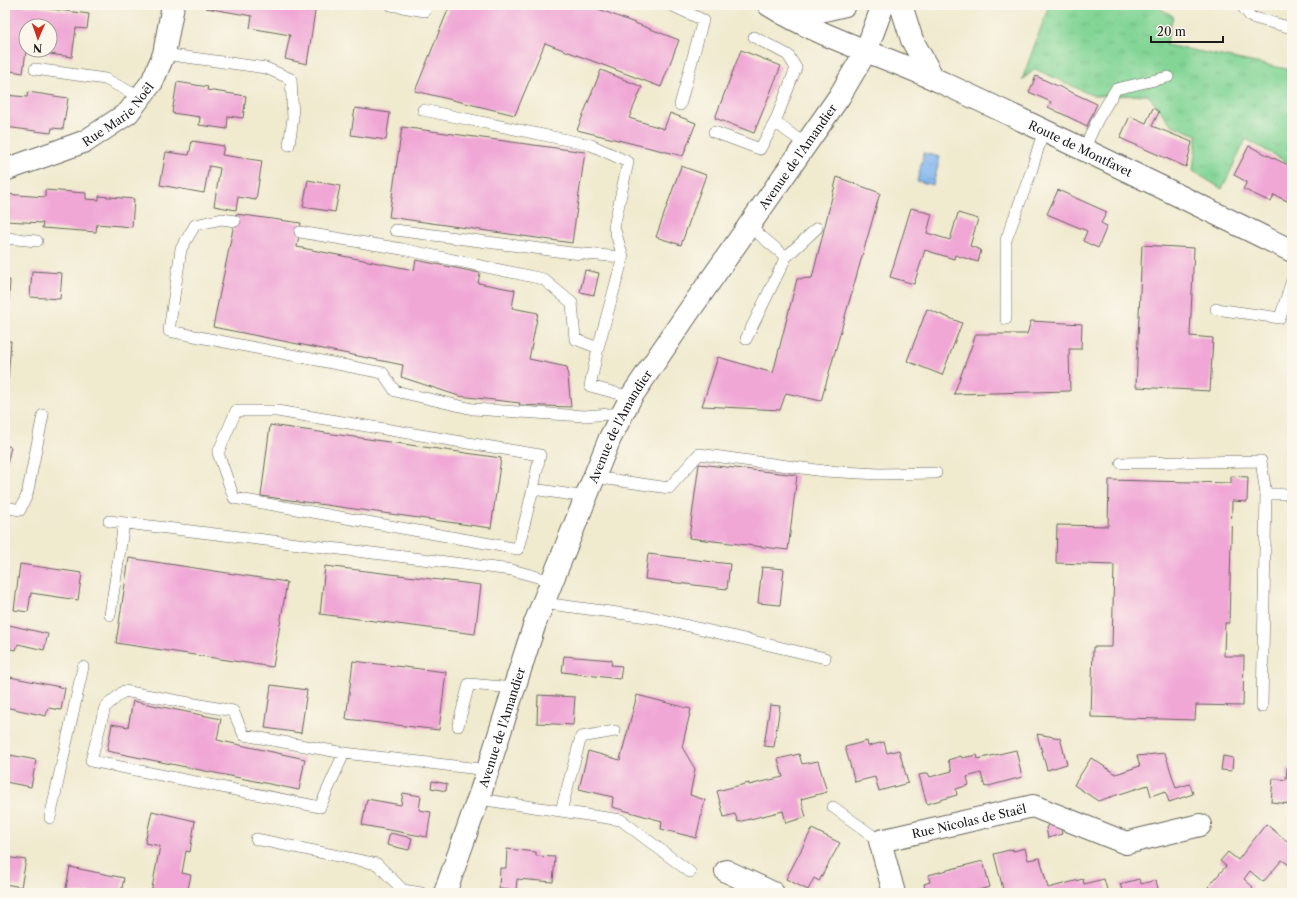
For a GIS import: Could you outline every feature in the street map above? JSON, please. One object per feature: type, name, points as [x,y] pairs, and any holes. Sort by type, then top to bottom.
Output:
[{"type":"street","name":"Rue Marie Noël","points":[[5,170],[86,141],[128,112],[152,82],[164,54],[173,5]]},
{"type":"street","points":[[777,10],[816,12],[846,5]]},
{"type":"street","name":"Avenue de l'Amandier","points":[[445,893],[479,799],[543,603],[610,438],[627,405],[686,314],[839,97],[866,51],[883,5]]},
{"type":"street","points":[[901,5],[912,40],[933,78]]},
{"type":"street","name":"Route de Montfavet","points":[[777,10],[866,51],[933,78],[1044,129],[1292,251]]},
{"type":"street","name":"Rue Nicolas de Staël","points":[[880,841],[1033,806],[1126,843],[1200,825]]},
{"type":"street","points":[[880,841],[894,893]]},
{"type":"street","points":[[726,871],[773,893]]},
{"type":"lane","points":[[391,5],[425,11],[427,5]]},
{"type":"lane","points":[[672,5],[703,20],[680,105]]},
{"type":"lane","points":[[1241,5],[1251,17],[1292,28]]},
{"type":"lane","points":[[714,132],[760,149],[775,122],[796,68],[788,55],[754,37]]},
{"type":"lane","points":[[164,54],[266,68],[291,79],[294,118],[289,145]]},
{"type":"lane","points":[[35,69],[105,79],[140,97]]},
{"type":"lane","points":[[1084,149],[1098,119],[1116,89],[1168,77]]},
{"type":"lane","points":[[422,110],[591,145],[628,162],[614,227],[623,257],[598,348],[590,386],[627,405]]},
{"type":"lane","points":[[775,122],[806,145]]},
{"type":"lane","points":[[1006,319],[1006,240],[1031,172],[1044,129]]},
{"type":"lane","points":[[235,221],[222,219],[195,225],[182,249],[169,331],[382,373],[395,391],[473,409],[584,416],[627,405]]},
{"type":"lane","points":[[749,226],[786,257]]},
{"type":"lane","points":[[746,339],[786,257],[817,228]]},
{"type":"lane","points":[[395,230],[572,253],[623,257]]},
{"type":"lane","points":[[300,232],[402,249],[543,278],[572,304],[575,340],[598,348]]},
{"type":"lane","points":[[5,238],[37,241]]},
{"type":"lane","points":[[1216,309],[1280,318],[1292,280]]},
{"type":"lane","points":[[236,411],[277,411],[540,455],[533,489],[518,549],[234,498],[218,453],[236,411]]},
{"type":"lane","points":[[5,506],[20,510],[26,495],[43,415]]},
{"type":"lane","points":[[594,477],[669,488],[700,454],[824,471],[879,474],[936,473]]},
{"type":"lane","points":[[1121,463],[1261,461],[1266,494],[1262,707]]},
{"type":"lane","points":[[533,489],[586,497]]},
{"type":"lane","points":[[1266,494],[1292,494]]},
{"type":"lane","points":[[109,521],[512,570],[552,581]]},
{"type":"lane","points":[[110,615],[124,523]]},
{"type":"lane","points":[[543,603],[655,618],[825,658]]},
{"type":"lane","points":[[50,818],[83,667]]},
{"type":"lane","points":[[458,726],[469,684],[514,688]]},
{"type":"lane","points":[[344,753],[320,807],[91,761],[105,707],[124,691],[233,711],[244,734],[344,753],[488,770]]},
{"type":"lane","points":[[561,811],[581,737],[615,731]]},
{"type":"lane","points":[[479,799],[621,820],[690,872]]},
{"type":"lane","points":[[834,807],[880,841]]},
{"type":"lane","points":[[256,839],[377,864],[403,890],[421,893]]},
{"type":"green space","points":[[1049,5],[1154,5],[1173,16],[1166,45],[1292,70],[1292,165],[1246,139],[1222,189],[1193,171],[1197,135],[1172,125],[1148,95],[1094,96],[1035,69],[1022,80]]},
{"type":"water","points":[[924,153],[940,157],[933,185],[917,181]]},
{"type":"building","points":[[5,5],[21,5],[89,14],[87,29],[76,28],[72,57],[58,55],[58,18],[18,18],[18,58],[25,58],[23,73],[5,70]]},
{"type":"building","points":[[206,5],[316,5],[307,64],[285,59],[290,35],[250,28],[252,16],[206,8]]},
{"type":"building","points":[[450,5],[588,5],[679,40],[661,87],[545,43],[515,115],[415,91]]},
{"type":"building","points":[[741,50],[781,66],[754,133],[715,118]]},
{"type":"building","points":[[601,70],[642,87],[629,118],[664,129],[670,113],[696,123],[683,156],[577,130]]},
{"type":"building","points":[[1036,76],[1097,104],[1087,126],[1048,107],[1051,102],[1029,92]]},
{"type":"building","points":[[177,82],[208,87],[207,90],[246,96],[243,118],[228,116],[227,129],[199,125],[200,117],[172,113]]},
{"type":"building","points":[[28,92],[68,98],[63,129],[52,128],[51,133],[5,127],[5,95],[27,97]]},
{"type":"building","points":[[355,108],[390,113],[386,140],[351,135]]},
{"type":"building","points":[[1153,108],[1159,112],[1152,126],[1192,142],[1186,167],[1120,138],[1130,116],[1146,123]]},
{"type":"building","points":[[402,127],[585,152],[572,243],[389,217]]},
{"type":"building","points":[[192,141],[224,146],[222,155],[262,161],[256,200],[238,197],[236,210],[214,206],[220,168],[209,166],[204,193],[160,185],[166,152],[189,155]]},
{"type":"building","points":[[1249,146],[1292,167],[1292,203],[1274,195],[1271,202],[1243,189],[1247,182],[1234,175]]},
{"type":"building","points":[[681,166],[706,175],[681,245],[656,237]]},
{"type":"building","points":[[837,177],[880,193],[821,401],[786,393],[780,410],[702,406],[718,357],[773,373],[797,279],[812,278]]},
{"type":"building","points":[[308,180],[340,186],[335,212],[303,207]]},
{"type":"building","points":[[45,190],[86,193],[86,199],[99,200],[99,196],[134,199],[132,227],[97,224],[96,232],[42,228],[43,223],[5,221],[5,194],[45,197]]},
{"type":"building","points":[[1058,190],[1107,212],[1101,223],[1107,226],[1098,248],[1083,241],[1087,231],[1047,214]]},
{"type":"building","points":[[911,208],[932,214],[927,233],[950,240],[958,213],[978,219],[970,246],[981,250],[978,262],[955,255],[954,259],[925,250],[914,284],[890,277]]},
{"type":"building","points":[[236,214],[301,223],[297,247],[414,270],[416,260],[480,273],[478,283],[515,290],[512,308],[538,313],[529,359],[567,367],[571,407],[519,405],[520,403],[459,396],[401,377],[403,365],[213,327]]},
{"type":"building","points":[[1142,245],[1194,248],[1190,336],[1213,338],[1210,391],[1136,387]]},
{"type":"building","points":[[585,270],[599,273],[594,295],[580,292]]},
{"type":"building","points":[[32,271],[62,273],[60,299],[30,297]]},
{"type":"building","points":[[5,280],[10,280],[8,312],[5,312]]},
{"type":"building","points":[[927,309],[962,323],[942,375],[907,361]]},
{"type":"building","points":[[1031,321],[1082,324],[1081,349],[1069,349],[1070,391],[954,394],[976,334],[1027,334]]},
{"type":"building","points":[[5,341],[11,341],[8,379],[5,378]]},
{"type":"building","points":[[270,425],[501,458],[491,528],[261,496]]},
{"type":"building","points":[[5,445],[11,447],[6,468],[5,468]]},
{"type":"building","points":[[699,464],[797,475],[788,550],[689,538]]},
{"type":"building","points":[[1231,476],[1248,477],[1247,502],[1232,501],[1229,623],[1225,623],[1224,656],[1244,656],[1243,706],[1196,705],[1195,720],[1091,717],[1093,647],[1112,647],[1114,565],[1056,563],[1057,525],[1108,526],[1109,480],[1231,483]]},
{"type":"building","points":[[648,554],[730,564],[727,589],[645,579]]},
{"type":"building","points":[[129,558],[287,582],[273,667],[116,643]]},
{"type":"building","points":[[20,564],[82,573],[78,600],[31,593],[28,612],[14,610]]},
{"type":"building","points":[[325,566],[481,585],[475,634],[320,614]]},
{"type":"building","points":[[762,567],[784,569],[780,605],[758,603]]},
{"type":"building","points":[[5,624],[48,634],[44,650],[18,644],[16,650],[5,648]]},
{"type":"building","points":[[564,656],[612,660],[611,665],[622,666],[620,679],[562,672]]},
{"type":"building","points":[[353,661],[446,672],[439,730],[346,719]]},
{"type":"building","points":[[10,677],[65,688],[61,710],[48,708],[46,716],[5,707]]},
{"type":"building","points":[[271,685],[307,690],[301,733],[265,728]]},
{"type":"building","points":[[538,695],[575,697],[573,725],[537,723]]},
{"type":"building","points":[[637,695],[691,709],[682,747],[695,769],[690,795],[705,800],[696,838],[661,829],[662,821],[612,807],[613,797],[579,789],[588,751],[620,760]]},
{"type":"building","points":[[133,701],[221,719],[217,740],[305,759],[299,790],[107,751],[112,724],[128,727]]},
{"type":"building","points":[[770,705],[780,706],[774,747],[764,746]]},
{"type":"building","points":[[1037,734],[1060,738],[1067,764],[1047,770]]},
{"type":"building","points":[[867,741],[868,746],[884,742],[887,753],[899,750],[908,783],[879,791],[875,777],[855,782],[845,747]]},
{"type":"building","points":[[1016,750],[1022,777],[985,787],[981,773],[967,777],[969,785],[956,789],[957,795],[927,804],[919,775],[928,773],[930,777],[952,771],[948,760],[961,756],[962,758],[977,755],[978,759]]},
{"type":"building","points":[[1165,753],[1176,788],[1190,784],[1193,794],[1169,802],[1165,791],[1151,796],[1148,785],[1098,801],[1074,785],[1091,758],[1116,774],[1140,766],[1137,756]]},
{"type":"building","points":[[5,754],[36,760],[31,787],[5,782]]},
{"type":"building","points":[[799,754],[802,764],[818,761],[827,792],[801,799],[806,817],[786,823],[783,811],[738,822],[735,814],[724,817],[717,791],[783,777],[778,759]]},
{"type":"building","points":[[1223,756],[1233,758],[1232,771],[1221,770]]},
{"type":"building","points":[[1287,768],[1292,769],[1292,801],[1290,804],[1271,802],[1273,778],[1286,780]]},
{"type":"building","points":[[432,781],[447,784],[446,791],[431,788]]},
{"type":"building","points":[[403,793],[421,796],[419,810],[431,812],[427,837],[362,825],[367,799],[401,805]]},
{"type":"building","points":[[152,811],[195,821],[190,852],[186,851],[182,873],[191,875],[187,893],[151,893],[160,846],[145,843]]},
{"type":"building","points":[[1049,823],[1060,826],[1062,834],[1048,838],[1046,828]]},
{"type":"building","points":[[1266,824],[1292,845],[1291,866],[1282,860],[1263,882],[1250,871],[1244,879],[1253,887],[1247,893],[1214,893],[1208,887],[1226,866],[1220,861],[1228,852],[1238,860]]},
{"type":"building","points":[[812,829],[840,843],[819,881],[814,878],[808,890],[786,879]]},
{"type":"building","points":[[390,833],[412,838],[409,850],[387,845]]},
{"type":"building","points":[[1025,848],[1028,860],[1040,858],[1048,888],[1083,879],[1084,884],[1104,879],[1108,893],[1037,893],[1036,891],[1004,893],[994,854],[1013,849],[1013,851]]},
{"type":"building","points":[[507,849],[536,852],[536,856],[555,857],[553,882],[517,879],[516,890],[499,889],[500,868],[506,868]]},
{"type":"building","points":[[5,857],[26,860],[21,887],[5,884]]},
{"type":"building","points":[[983,861],[990,887],[974,891],[974,893],[926,893],[924,884],[930,882],[928,875]]},
{"type":"building","points":[[70,867],[124,878],[121,893],[65,893]]},
{"type":"building","points":[[1139,879],[1141,884],[1156,880],[1159,893],[1123,893],[1120,884]]}]
